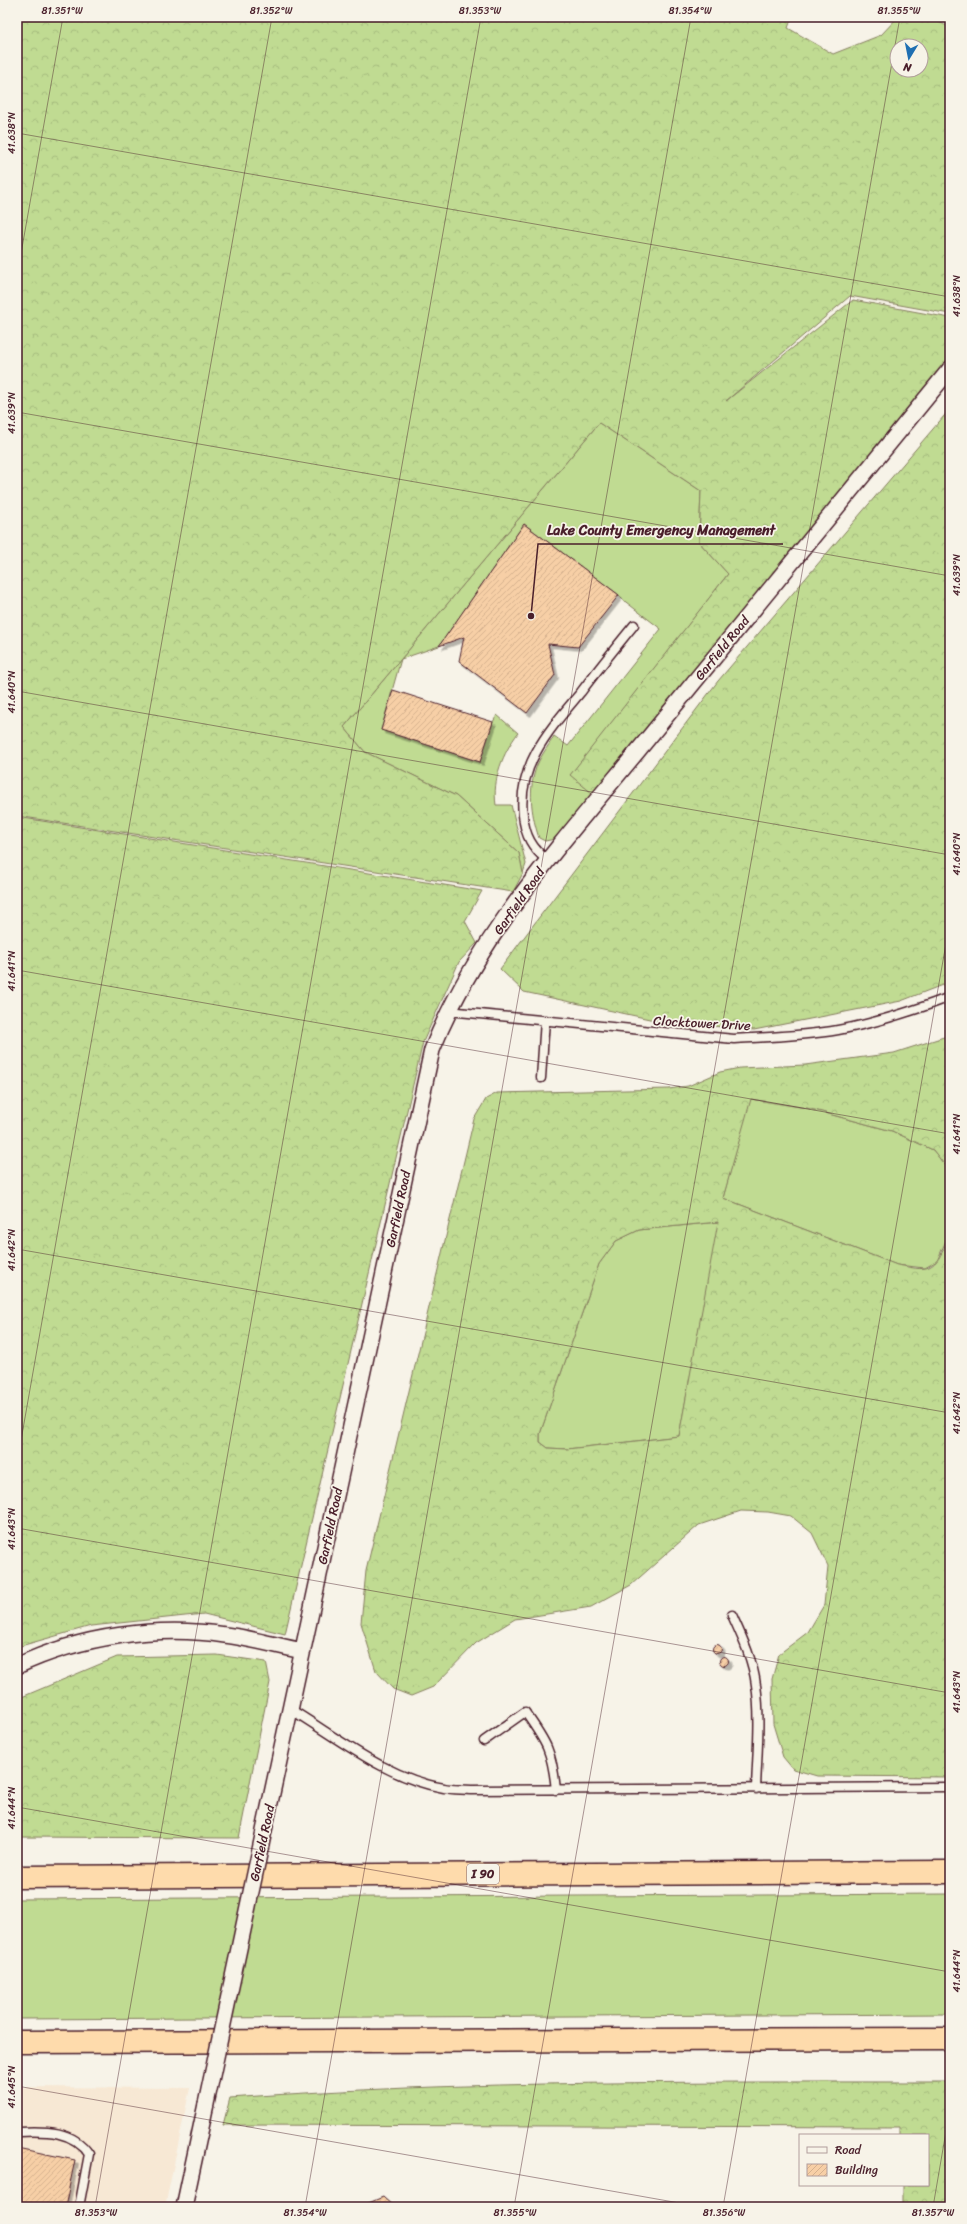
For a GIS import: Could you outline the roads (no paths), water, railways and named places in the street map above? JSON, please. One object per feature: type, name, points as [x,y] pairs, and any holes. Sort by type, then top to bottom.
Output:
[{"type":"highway","name":"I 90","points":[[17,1877],[950,1872]]},
{"type":"highway","points":[[17,2042],[950,2039]]},
{"type":"street","name":"Garfield Road","points":[[184,2207],[432,1050],[447,1011],[470,972],[521,896],[548,861],[950,369]]},
{"type":"street","points":[[17,1666],[67,1647],[90,1641],[149,1632],[201,1632],[226,1635],[303,1651]]},
{"type":"lane","points":[[548,861],[531,846],[526,834],[521,799],[528,768],[542,740],[634,625]]},
{"type":"lane","name":"Clocktower Drive","points":[[447,1011],[545,1020],[687,1036],[734,1039],[775,1037],[837,1030],[900,1015],[950,997]]},
{"type":"lane","points":[[541,1078],[545,1020]]},
{"type":"lane","points":[[732,1615],[749,1653],[756,1684],[758,1717],[756,1789]]},
{"type":"lane","points":[[290,1709],[383,1766],[418,1781],[444,1788],[556,1790],[950,1787]]},
{"type":"lane","points":[[484,1741],[525,1712],[545,1741],[553,1761],[556,1790]]},
{"type":"lane","points":[[17,2132],[43,2131],[69,2136],[82,2143],[89,2154],[79,2207]]},
{"type":"place","name":"Lake County Emergency Management","points":[[531,616]]}]
